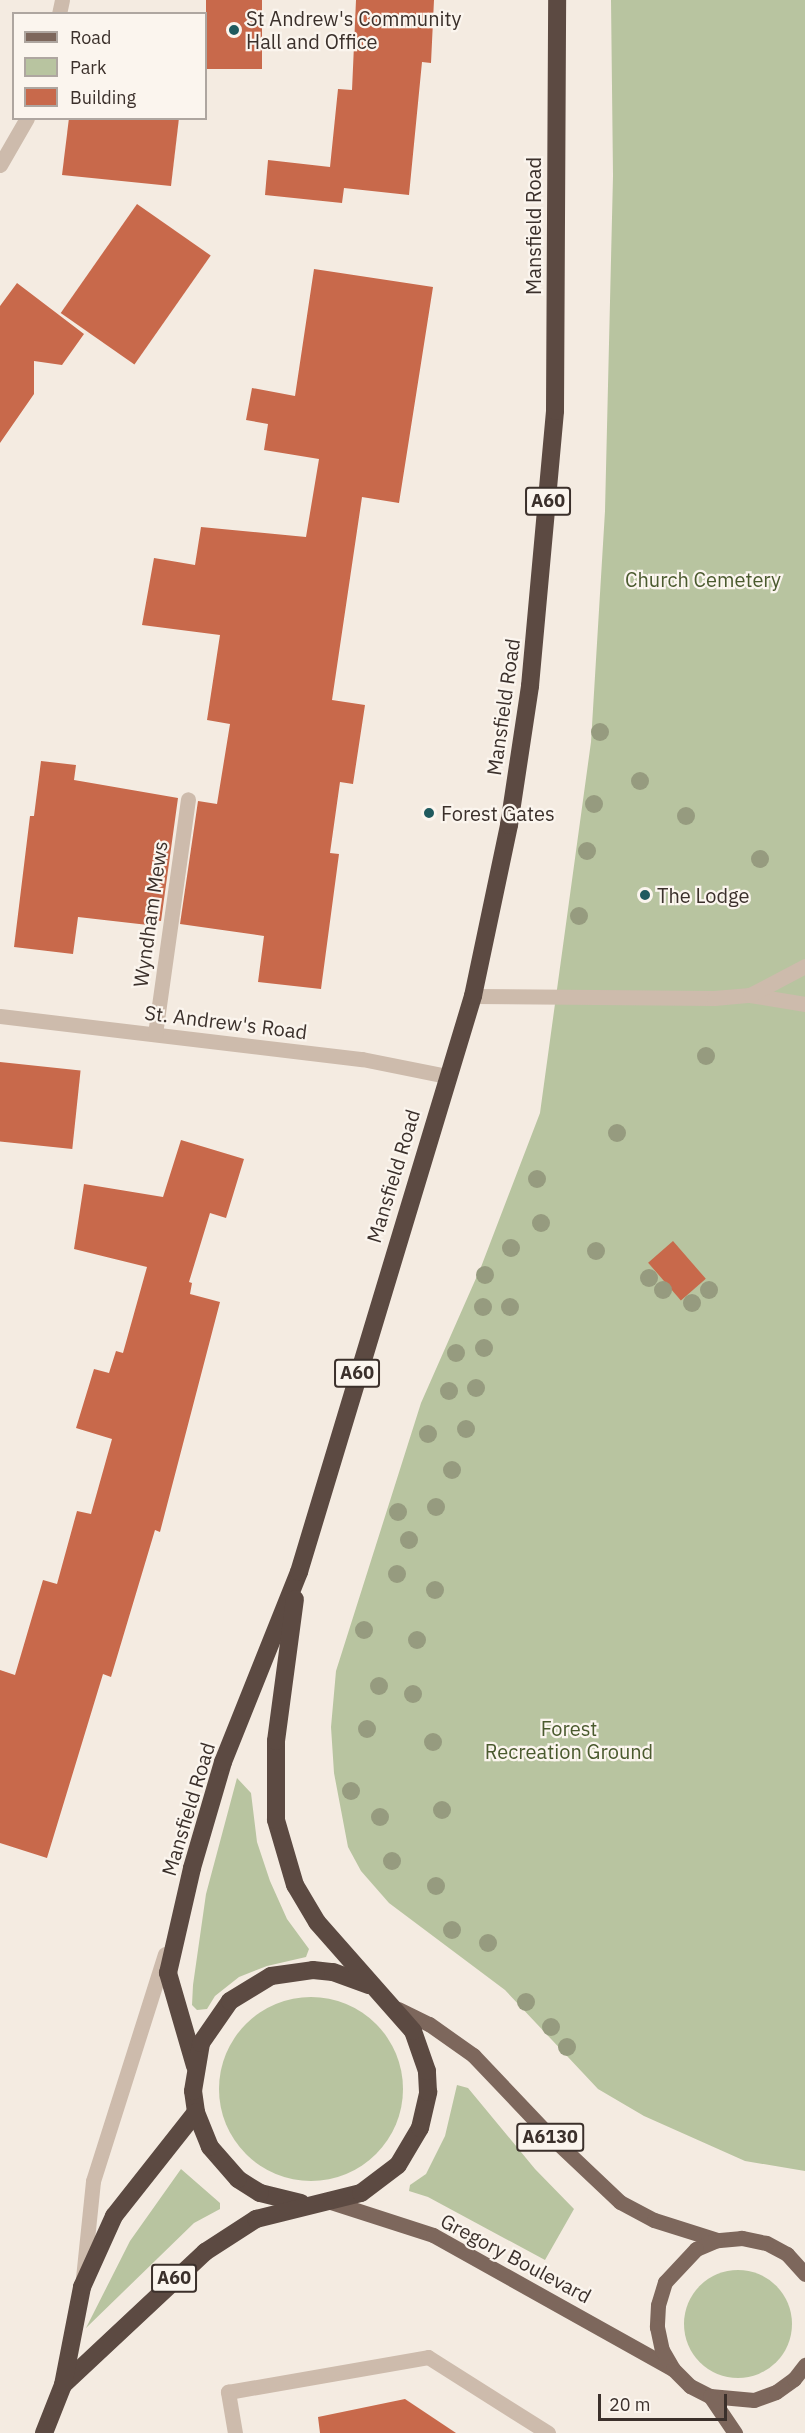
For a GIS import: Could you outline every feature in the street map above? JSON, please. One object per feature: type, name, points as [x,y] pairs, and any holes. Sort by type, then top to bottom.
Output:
[{"type":"highway","name":"Mansfield Road","points":[[306,2204],[260,2193],[238,2179],[210,2147],[196,2112],[195,2066],[168,1973],[192,1868],[223,1762],[298,1572],[473,996],[511,813],[544,555],[555,411],[557,0]]},
{"type":"highway","name":"Mansfield Road","points":[[63,2385],[205,2252],[256,2219],[306,2204],[331,2202],[361,2193],[383,2180],[411,2149],[420,2128],[427,2100],[427,2071],[413,2031],[398,2009],[377,1990],[317,1922],[295,1885],[276,1820],[276,1741],[298,1572]]},
{"type":"highway","name":"Mansfield Road","points":[[195,2066],[215,2019],[230,2001],[271,1976],[290,1971],[333,1972],[377,1990]]},
{"type":"highway","name":"Mansfield Road","points":[[44,2433],[63,2385],[82,2287],[114,2216],[196,2112]]},
{"type":"main road","name":"Gregory Boulevard","points":[[398,2009],[429,2024],[473,2055],[546,2132],[620,2202],[654,2220],[717,2240]]},
{"type":"main road","name":"Gregory Boulevard","points":[[331,2202],[433,2235],[673,2369]]},
{"type":"main road","name":"Gregory Boulevard","points":[[805,2274],[787,2254],[766,2243],[742,2238],[717,2240],[696,2249],[665,2282],[658,2305],[657,2327],[662,2350],[673,2369],[690,2386],[710,2396],[732,2401],[754,2400],[776,2392],[794,2379],[805,2365]]},
{"type":"main road","points":[[787,2254],[805,2252]]},
{"type":"main road","points":[[710,2396],[735,2433]]},
{"type":"street","points":[[0,165],[26,120]]},
{"type":"street","name":"Wyndham Mews","points":[[155,1034],[188,799]]},
{"type":"street","points":[[750,995],[805,966]]},
{"type":"street","points":[[473,996],[714,999],[750,995],[805,1004]]},
{"type":"street","name":"St. Andrew's Road","points":[[0,1016],[362,1059],[447,1076]]},
{"type":"street","points":[[82,2287],[93,2181],[192,1868]]},
{"type":"street","points":[[235,2433],[228,2392],[428,2357],[548,2433]]},
{"type":"green space","name":"Forest Recreation Ground","points":[[611,0],[805,0],[805,2171],[745,2161],[644,2116],[598,2089],[505,1990],[389,1903],[361,1871],[348,1847],[334,1773],[331,1727],[336,1671],[421,1403],[481,1267],[540,1113],[591,742],[605,511],[613,176]]},
{"type":"green space","points":[[237,1778],[251,1793],[257,1842],[270,1881],[287,1919],[309,1949],[306,1957],[267,1966],[239,1977],[215,1996],[207,2009],[197,2010],[192,2005],[193,1985],[206,1894]]},
{"type":"green space","points":[[311,1997],[346,2004],[376,2024],[396,2054],[403,2089],[396,2124],[376,2154],[346,2174],[311,2181],[276,2174],[246,2154],[226,2124],[219,2089],[226,2054],[246,2024],[276,2004]]},
{"type":"green space","points":[[457,2085],[468,2088],[535,2169],[574,2209],[545,2260],[428,2197],[409,2191],[410,2185],[426,2174],[445,2136]]},
{"type":"green space","points":[[181,2169],[220,2203],[220,2209],[194,2223],[86,2328],[130,2241]]},
{"type":"green space","points":[[738,2270],[759,2274],[776,2286],[788,2303],[792,2324],[788,2345],[776,2362],[759,2374],[738,2378],[717,2374],[700,2362],[688,2345],[684,2324],[688,2303],[700,2286],[717,2274]]},
{"type":"building","name":"St Andrew's Community Hall and Office","points":[[206,0],[262,0],[262,69],[207,69]]},
{"type":"building","points":[[356,0],[434,0],[431,63],[422,62],[409,195],[344,188],[342,203],[265,195],[268,160],[330,167],[338,89],[352,90]]},
{"type":"building","points":[[69,120],[179,120],[171,186],[62,175]]},
{"type":"building","points":[[137,204],[211,256],[134,365],[61,313]]},
{"type":"building","points":[[314,269],[433,287],[399,503],[362,497],[332,700],[365,705],[353,784],[340,782],[330,853],[339,854],[321,989],[258,982],[264,936],[180,924],[198,801],[217,804],[230,724],[207,720],[220,635],[142,625],[154,558],[195,565],[201,527],[306,537],[319,459],[264,450],[268,424],[246,420],[252,388],[295,396]]},
{"type":"building","points":[[17,283],[84,334],[62,365],[34,361],[34,394],[0,443],[0,306]]},
{"type":"building","points":[[41,761],[76,765],[74,780],[178,798],[161,921],[149,920],[148,925],[78,917],[73,954],[14,947],[30,816],[34,816]]},
{"type":"building","points":[[0,1062],[81,1070],[72,1149],[0,1141]]},
{"type":"building","points":[[181,1140],[244,1159],[226,1218],[210,1213],[189,1282],[192,1283],[190,1294],[220,1302],[160,1532],[155,1530],[111,1677],[103,1674],[47,1858],[0,1843],[0,1670],[15,1675],[43,1580],[57,1584],[77,1511],[91,1514],[112,1439],[76,1428],[94,1369],[109,1373],[116,1351],[123,1353],[147,1267],[74,1249],[84,1184],[163,1197]]},
{"type":"building","points":[[673,1241],[706,1279],[681,1300],[648,1263]]},
{"type":"building","points":[[405,2399],[456,2433],[320,2433],[318,2417]]},
{"type":"place","name":"St Andrew's Community Hall and Office","points":[[234,30]]},
{"type":"place","name":"Forest Gates","points":[[429,813]]},
{"type":"place","name":"The Lodge","points":[[645,895]]},
{"type":"park label","name":"Church Cemetery","points":[[703,579]]}]
